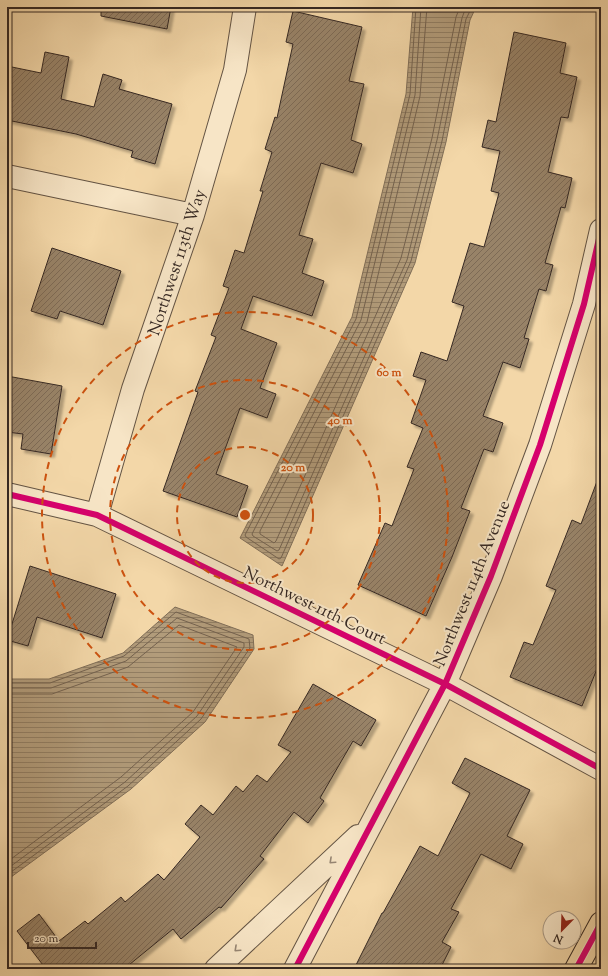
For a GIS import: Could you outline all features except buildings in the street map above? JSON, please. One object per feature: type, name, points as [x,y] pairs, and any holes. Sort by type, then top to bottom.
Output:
[{"type":"main road","points":[[576,969],[601,923]]},
{"type":"street","name":"Northwest 113th Way","points":[[97,515],[133,389],[193,215],[235,70],[245,7]]},
{"type":"street","points":[[7,176],[193,215]]},
{"type":"street","name":"Northwest 114th Avenue","points":[[295,969],[445,684],[490,576],[540,444],[584,304],[601,230]]},
{"type":"street","name":"Northwest 11th Court","points":[[7,494],[97,515],[445,684],[601,769]]},
{"type":"street","name":"Northwest 114th Avenue","points":[[216,969],[371,825]]},
{"type":"water","points":[[413,7],[476,7],[470,20],[446,142],[415,263],[282,566],[240,538],[352,317],[406,94]]},
{"type":"water","points":[[175,607],[253,635],[254,649],[205,722],[131,789],[7,880],[7,679],[49,679],[123,653]]},
{"type":"cycle path","points":[[295,969],[445,684],[491,576],[540,445],[584,304],[601,230]]},
{"type":"cycle path","points":[[7,494],[97,515],[445,684],[601,769]]},
{"type":"cycle path","points":[[576,969],[601,923]]}]
